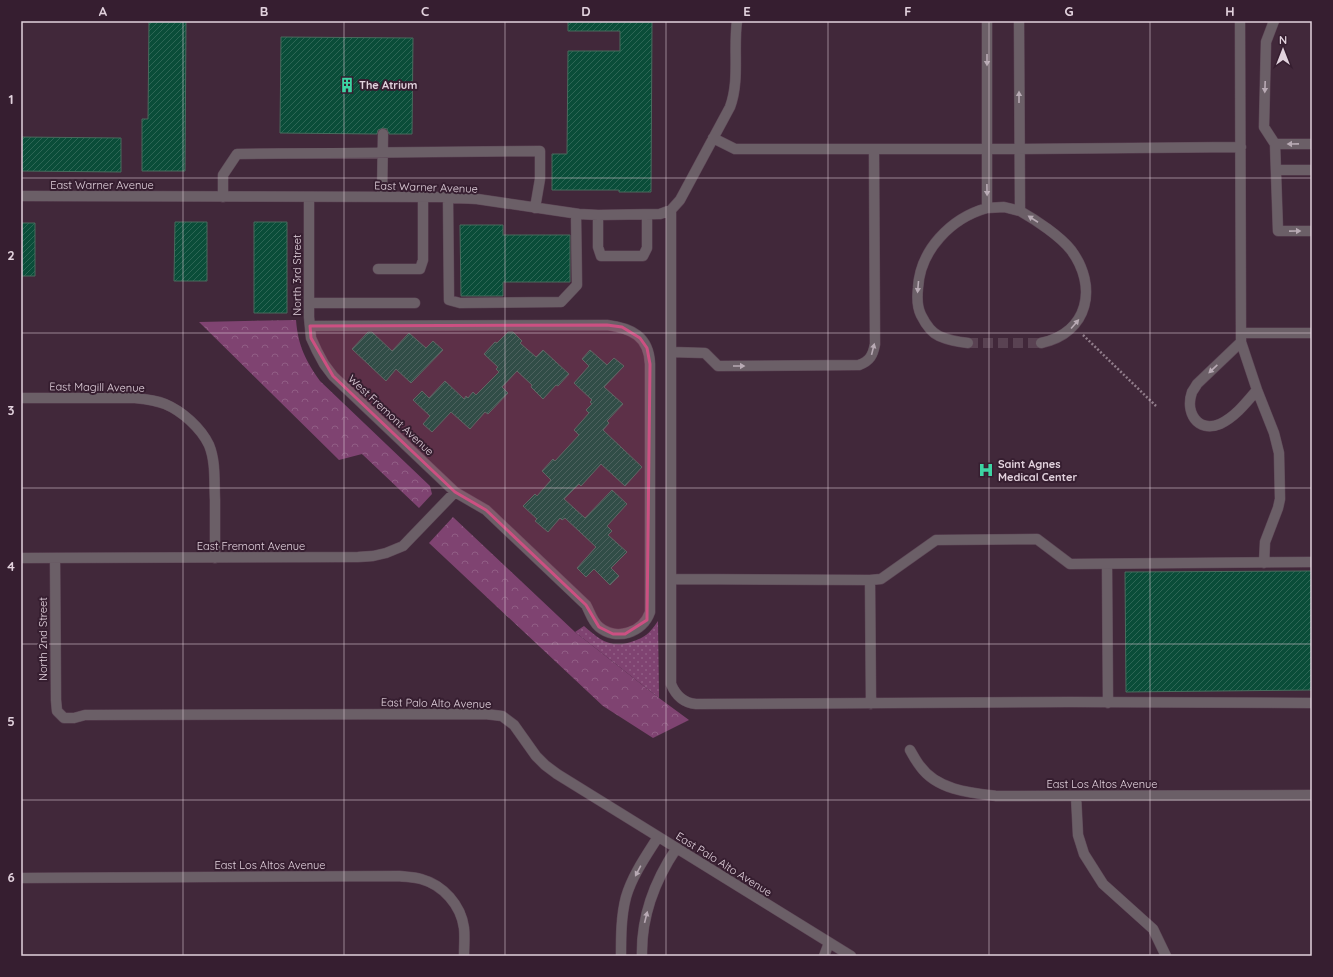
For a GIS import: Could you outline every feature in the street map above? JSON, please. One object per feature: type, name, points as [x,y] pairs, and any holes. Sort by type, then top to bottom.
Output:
[{"type":"street","points":[[737,21],[735,32],[734,91],[730,107],[680,200],[671,210],[671,684],[674,691],[688,704],[1312,703]]},
{"type":"street","points":[[987,21],[987,208]]},
{"type":"street","points":[[1019,21],[1020,211]]},
{"type":"street","points":[[1240,21],[1241,338],[1257,390],[1278,443],[1280,467],[1280,499],[1265,542],[1264,563]]},
{"type":"street","points":[[1274,21],[1266,42],[1264,127],[1275,144],[1278,231],[1312,231]]},
{"type":"street","points":[[382,197],[383,134]]},
{"type":"street","points":[[713,138],[735,149],[1241,147]]},
{"type":"street","points":[[1275,144],[1312,144]]},
{"type":"street","points":[[671,352],[705,353],[718,366],[860,365],[867,362],[871,357],[875,344],[874,149]]},
{"type":"street","points":[[223,197],[223,175],[237,154],[540,151],[540,179],[535,208]]},
{"type":"street","points":[[1276,170],[1312,170]]},
{"type":"street","name":"East Warner Avenue","points":[[21,196],[448,197],[477,199],[576,214],[647,215],[660,214],[671,210]]},
{"type":"street","name":"North 3rd Street","points":[[309,197],[309,317],[311,338],[317,352]]},
{"type":"street","points":[[378,269],[420,268],[423,260],[423,197]]},
{"type":"street","points":[[448,197],[449,300],[460,303],[561,302],[576,285],[576,214]]},
{"type":"street","points":[[968,343],[955,342],[937,335],[930,329],[919,310],[917,297],[918,284],[924,262],[933,246],[958,221],[977,211],[987,208],[1004,207],[1020,211],[1034,218],[1067,246],[1078,262],[1086,284],[1086,303],[1078,322],[1070,330],[1060,336],[1051,341],[1041,343]]},
{"type":"street","points":[[598,215],[598,247],[601,256],[643,256],[647,248],[647,215]]},
{"type":"street","points":[[309,303],[415,303]]},
{"type":"street","name":"West Fremont Avenue","points":[[310,326],[607,325],[622,327],[640,338],[647,348],[650,364],[650,612],[647,620],[637,629],[625,634],[613,634],[599,627],[592,619],[586,605],[486,510],[455,492],[333,376],[317,352]]},
{"type":"street","points":[[1257,390],[1233,416],[1225,421],[1210,426],[1202,426],[1194,418],[1191,409],[1192,391],[1241,338],[1312,333]]},
{"type":"street","name":"East Magill Avenue","points":[[21,398],[135,398],[151,400],[165,404],[178,411],[189,420],[200,431],[209,445],[212,457],[214,473],[215,558]]},
{"type":"street","name":"East Fremont Avenue","points":[[21,558],[373,556],[386,553],[403,546],[455,492]]},
{"type":"street","points":[[672,579],[881,579],[936,540],[1037,539],[1070,564],[1312,562]]},
{"type":"street","name":"North 2nd Street","points":[[55,558],[56,700],[57,711],[64,718]]},
{"type":"street","points":[[1107,564],[1108,703]]},
{"type":"street","points":[[870,580],[871,704]]},
{"type":"street","name":"East Palo Alto Avenue","points":[[64,718],[74,718],[86,715],[485,714],[502,716],[514,725],[536,756],[557,774],[851,956]]},
{"type":"street","name":"East Los Altos Avenue","points":[[910,750],[920,766],[931,778],[950,788],[997,796],[1312,795]]},
{"type":"street","points":[[1076,796],[1078,835],[1084,854],[1103,884],[1153,929],[1166,956]]},
{"type":"street","points":[[621,956],[622,920],[626,898],[639,868],[658,837]]},
{"type":"street","points":[[642,956],[644,922],[651,896],[658,879],[676,849]]},
{"type":"street","name":"East Los Altos Avenue","points":[[21,878],[399,876],[421,878],[436,885],[450,897],[460,912],[464,928],[464,956]]},
{"type":"street","points":[[824,956],[829,943]]},
{"type":"path","points":[[1083,334],[1156,406]]},
{"type":"highlighted area","points":[[607,325],[622,327],[640,338],[647,348],[650,364],[647,620],[625,634],[613,634],[599,627],[586,605],[486,510],[455,492],[333,376],[311,338],[310,326]]},
{"type":"green space","points":[[296,320],[299,338],[304,353],[320,381],[430,486],[432,494],[419,508],[362,454],[339,460],[199,322]]},
{"type":"green space","points":[[453,517],[575,632],[689,720],[653,738],[603,706],[429,543]]},
{"type":"green space","points":[[658,621],[659,698],[575,632],[584,626],[605,642],[624,644],[644,637]]},
{"type":"building","points":[[149,21],[186,21],[185,171],[142,171],[142,119],[148,119]]},
{"type":"building","points":[[568,21],[652,21],[651,192],[619,192],[619,190],[552,190],[552,154],[567,154],[568,51],[620,51],[620,31],[568,31]]},
{"type":"building","name":"The Atrium","points":[[281,37],[413,38],[412,134],[389,134],[387,129],[383,128],[378,130],[377,134],[280,133]]},
{"type":"building","points":[[21,137],[121,138],[121,172],[21,171]]},
{"type":"building","points":[[175,222],[207,222],[207,281],[174,281]]},
{"type":"building","points":[[254,222],[287,222],[287,313],[254,313]]},
{"type":"building","points":[[21,223],[35,223],[35,276],[21,276]]},
{"type":"building","points":[[460,225],[503,225],[503,235],[570,235],[570,282],[503,282],[503,296],[461,296]]},
{"type":"building","points":[[368,332],[372,332],[392,351],[409,333],[426,348],[433,341],[443,350],[411,383],[396,369],[386,381],[352,349]]},
{"type":"building","points":[[508,332],[513,332],[522,341],[520,343],[536,357],[543,350],[569,374],[543,399],[531,387],[532,385],[517,371],[502,387],[508,393],[488,414],[485,412],[470,429],[451,412],[432,432],[423,424],[430,416],[413,400],[422,391],[429,398],[445,381],[464,399],[466,396],[468,398],[473,392],[476,395],[499,372],[496,369],[498,367],[484,354],[495,342],[497,343]]},
{"type":"building","points":[[590,350],[607,365],[614,358],[624,366],[604,387],[623,404],[607,421],[609,423],[603,430],[642,467],[625,486],[601,464],[581,486],[579,484],[564,499],[585,518],[612,490],[627,504],[607,526],[612,531],[608,535],[627,552],[611,568],[619,576],[610,585],[594,569],[586,577],[577,568],[596,547],[565,518],[562,520],[560,518],[548,532],[535,521],[537,519],[523,506],[535,494],[537,496],[551,480],[542,471],[553,459],[555,461],[579,435],[574,430],[589,413],[586,410],[592,404],[590,402],[592,400],[574,383],[589,366],[582,359]]},
{"type":"building","points":[[1312,571],[1312,690],[1126,692],[1125,572]]},
{"type":"tunnel","points":[[968,343],[1041,343]]},
{"type":"place","name":"The Atrium","points":[[347,85]]},
{"type":"place","name":"Saint Agnes Medical Center","points":[[986,470]]}]
